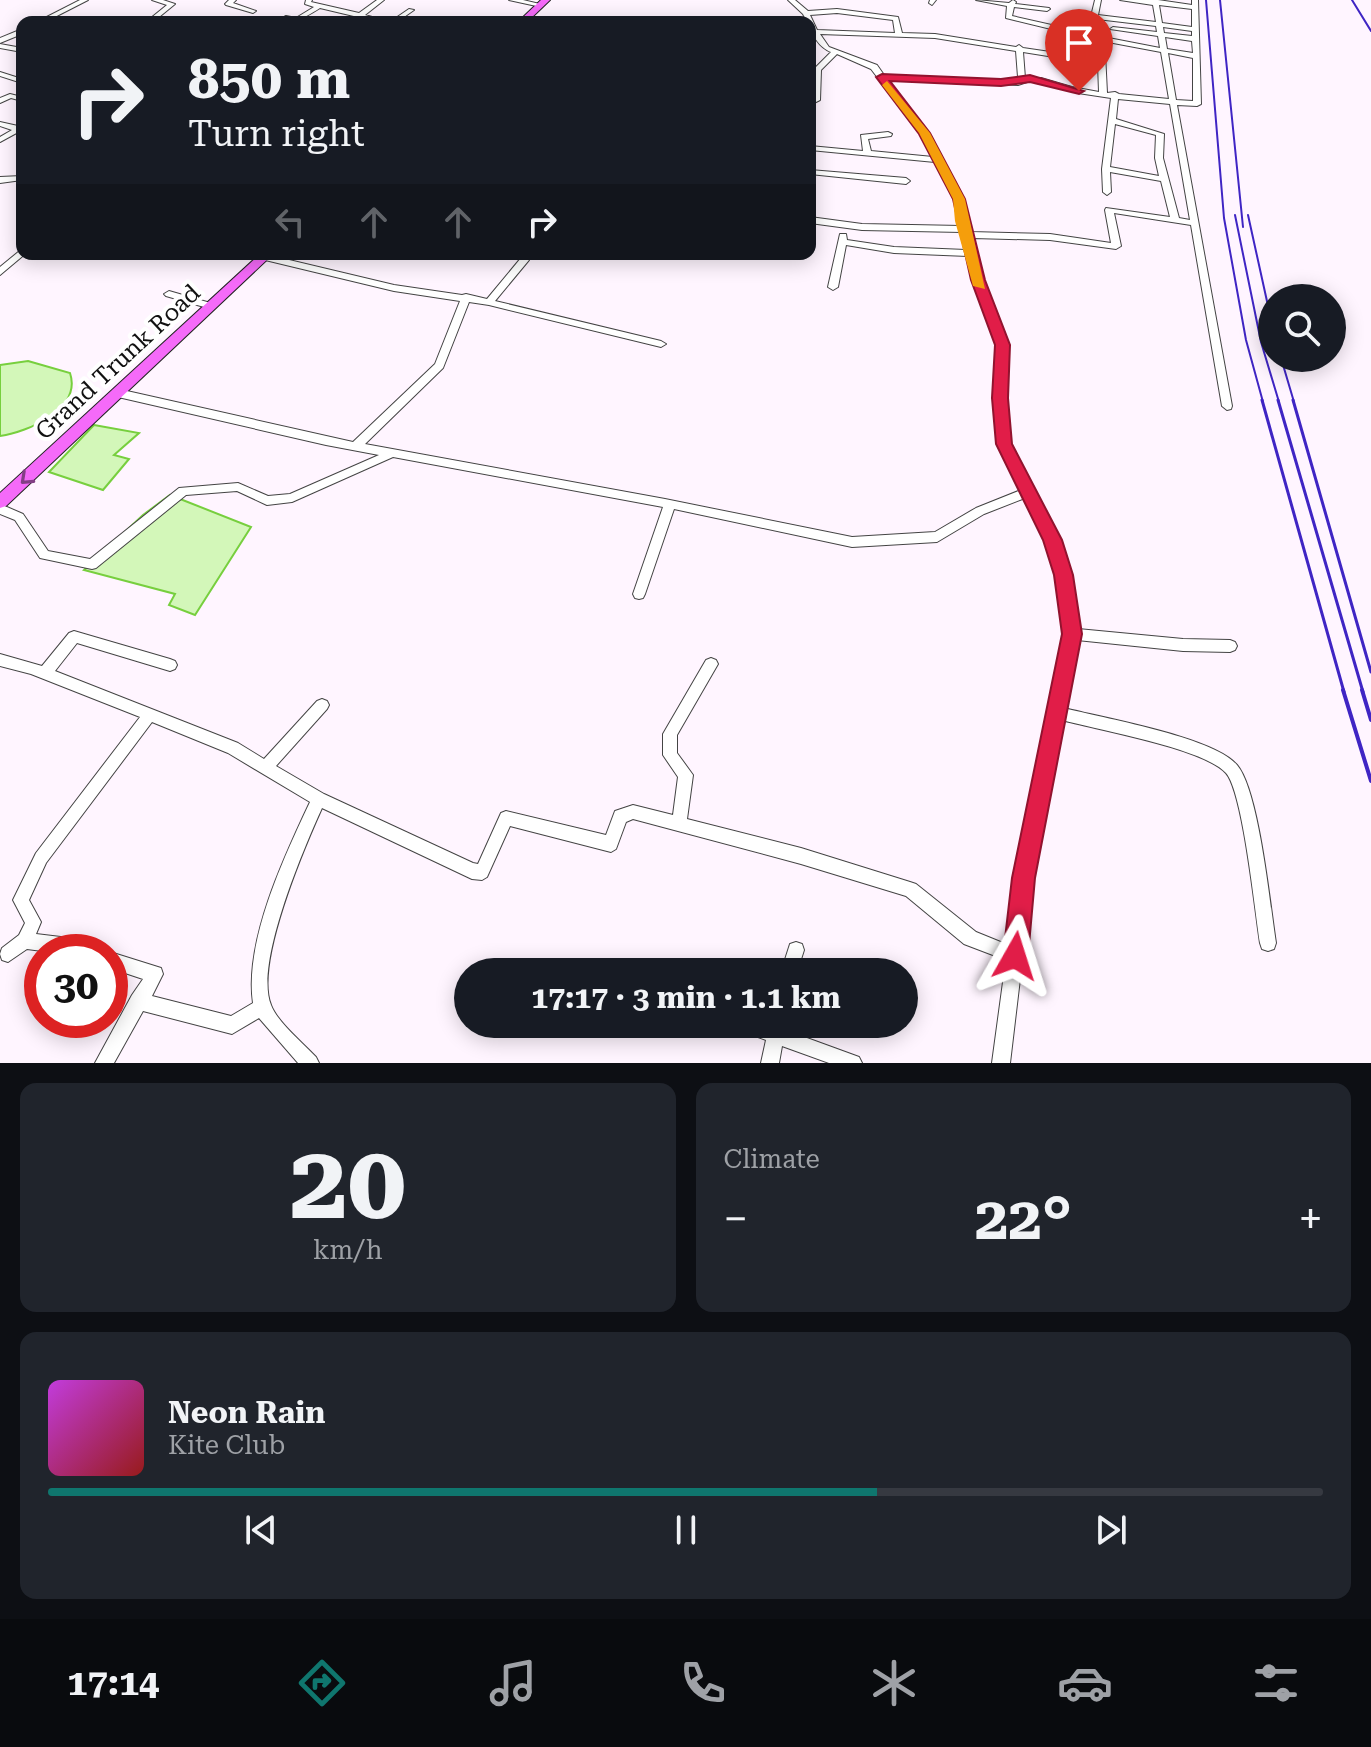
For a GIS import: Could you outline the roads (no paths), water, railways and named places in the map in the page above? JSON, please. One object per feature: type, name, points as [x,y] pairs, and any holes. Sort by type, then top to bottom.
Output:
[{"type":"main road","points":[[529,16],[544,2]]},
{"type":"main road","name":"Grand Trunk Road","points":[[0,502],[261,260]]},
{"type":"street","points":[[52,16],[85,0]]},
{"type":"street","points":[[155,0],[172,4],[157,16]]},
{"type":"street","points":[[233,0],[227,4],[253,11]]},
{"type":"street","points":[[309,0],[307,3],[365,16]]},
{"type":"street","points":[[361,15],[381,0]]},
{"type":"street","points":[[512,0],[544,2]]},
{"type":"street","points":[[791,0],[807,16]]},
{"type":"street","points":[[979,0],[1047,9]]},
{"type":"street","points":[[1088,39],[1098,0]]},
{"type":"street","points":[[882,77],[1018,83],[1030,78],[1079,91],[1197,104],[1195,4],[1123,0]]},
{"type":"street","points":[[1155,2],[1227,406]]},
{"type":"street","points":[[1012,3],[1008,17],[1043,23],[1088,39],[1196,56]]},
{"type":"street","points":[[303,16],[319,6]]},
{"type":"street","points":[[402,16],[411,10]]},
{"type":"street","points":[[806,13],[837,11],[896,18],[899,36]]},
{"type":"street","points":[[1096,17],[1195,29]]},
{"type":"street","points":[[1113,29],[1196,39]]},
{"type":"street","points":[[816,32],[935,36],[1102,62]]},
{"type":"street","points":[[816,33],[827,48],[874,67],[924,133],[959,199],[978,280],[1003,345],[1000,398],[1004,444],[1052,540],[1064,575],[1072,634],[1024,878],[1001,1063]]},
{"type":"street","points":[[1088,39],[1101,53],[1103,93]]},
{"type":"street","points":[[1018,83],[1022,77],[1019,47]]},
{"type":"street","points":[[816,66],[836,51]]},
{"type":"street","points":[[1056,84],[1062,56]]},
{"type":"street","points":[[1107,192],[1106,169],[1115,94]]},
{"type":"street","points":[[1113,121],[1160,134],[1159,158],[1175,220]]},
{"type":"street","points":[[868,154],[864,137],[888,134]]},
{"type":"street","points":[[816,149],[938,160]]},
{"type":"street","points":[[1106,169],[1165,179]]},
{"type":"street","points":[[816,173],[906,181]]},
{"type":"street","points":[[816,221],[1050,237],[1116,246],[1109,210],[1194,223]]},
{"type":"street","points":[[833,287],[844,242],[844,225]]},
{"type":"street","points":[[844,242],[894,250],[973,253]]},
{"type":"street","points":[[0,272],[16,257]]},
{"type":"street","points":[[285,260],[394,288],[466,297],[661,344]]},
{"type":"street","points":[[489,302],[524,260]]},
{"type":"street","points":[[169,294],[211,306]]},
{"type":"street","points":[[355,447],[439,366],[466,297]]},
{"type":"street","points":[[118,393],[355,447],[852,542],[937,537],[980,511],[1027,493]]},
{"type":"street","points":[[0,509],[19,517],[44,555],[92,564],[183,491],[238,487],[267,501],[292,498],[393,453]]},
{"type":"street","points":[[639,594],[670,505]]},
{"type":"street","points":[[1072,634],[1183,645],[1230,646]]},
{"type":"street","points":[[44,674],[74,637],[170,665]]},
{"type":"street","points":[[0,660],[44,674],[233,748],[319,799],[472,871],[482,872],[506,818],[611,844],[620,816],[633,812],[801,856],[910,890],[970,938],[1015,956]]},
{"type":"street","points":[[679,824],[686,775],[670,755],[670,734],[711,664]]},
{"type":"street","points":[[266,767],[322,705]]},
{"type":"street","points":[[1055,712],[1175,744],[1212,756],[1234,769],[1243,796],[1268,943]]},
{"type":"street","points":[[28,934],[33,922],[21,900],[41,858],[149,716]]},
{"type":"street","points":[[310,1063],[262,1007],[258,969],[292,861],[319,799]]},
{"type":"street","points":[[3,956],[24,942]]},
{"type":"street","points":[[793,958],[796,950]]},
{"type":"street","points":[[104,1063],[155,974],[128,966]]},
{"type":"street","points":[[138,1001],[232,1025],[262,1007]]},
{"type":"street","points":[[770,1063],[775,1038]]},
{"type":"street","points":[[797,1038],[853,1063]]},
{"type":"railway","points":[[1206,0],[1224,218],[1246,340],[1263,402]]},
{"type":"railway","points":[[1220,0],[1243,227]]},
{"type":"railway","points":[[1352,0],[1371,31]]},
{"type":"railway","points":[[1235,215],[1261,342],[1279,402]]},
{"type":"railway","points":[[1248,215],[1263,284]]},
{"type":"railway","points":[[1285,372],[1294,402]]},
{"type":"railway","points":[[1262,400],[1344,692]]},
{"type":"railway","points":[[1278,400],[1363,692]]},
{"type":"railway","points":[[1293,400],[1371,672]]},
{"type":"railway","points":[[1343,690],[1371,781]]},
{"type":"railway","points":[[1362,690],[1371,720]]}]
